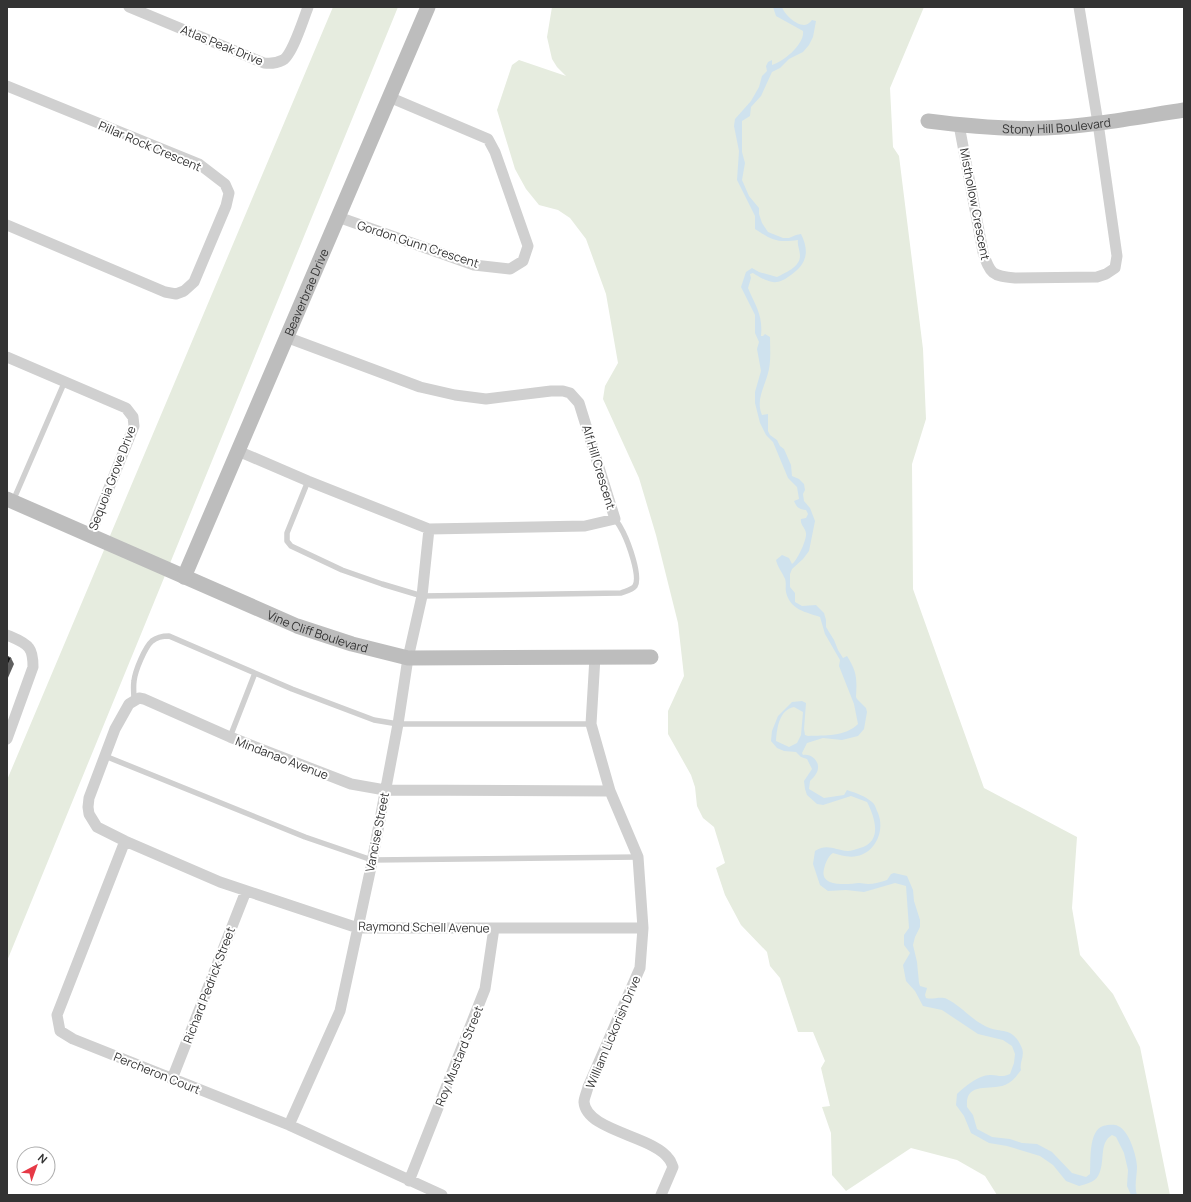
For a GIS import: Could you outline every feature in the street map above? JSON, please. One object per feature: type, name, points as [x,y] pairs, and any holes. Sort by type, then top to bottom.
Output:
[{"type":"street","name":"Atlas Peak Drive","points":[[129,7],[264,63],[274,64],[284,60],[294,45],[308,7]]},
{"type":"street","name":"Beaverbrae Drive","points":[[184,577],[428,7]]},
{"type":"street","points":[[1079,7],[1098,123]]},
{"type":"street","name":"Pillar Rock Crescent","points":[[7,86],[199,164],[225,184],[229,192],[226,206],[194,282],[184,291],[176,294],[165,292],[7,225]]},
{"type":"street","name":"Gordon Gunn Crescent","points":[[338,217],[474,265],[510,269],[523,261],[528,246],[495,152],[488,139],[389,97]]},
{"type":"street","name":"Stony Hill Boulevard","points":[[928,121],[990,128],[1045,128],[1098,123],[1184,110]]},
{"type":"street","name":"Misthollow Crescent","points":[[959,125],[983,252],[992,273],[998,276],[1015,278],[1097,277],[1106,274],[1115,268],[1117,256],[1098,123]]},
{"type":"street","name":"Alf Hill Crescent","points":[[238,451],[308,481],[429,529],[585,526],[615,519],[579,403],[570,393],[563,391],[551,391],[486,399],[455,395],[420,387],[286,337]]},
{"type":"street","name":"Sequoia Grove Drive","points":[[7,357],[126,408],[133,417],[134,426],[90,535]]},
{"type":"street","name":"Vine Cliff Boulevard","points":[[10,500],[297,626],[352,644],[408,658],[651,657]]},
{"type":"street","name":"Vancise Street","points":[[289,1125],[340,1011],[372,860],[398,724],[408,658],[422,596],[429,529]]},
{"type":"street","points":[[7,635],[29,648],[32,655],[33,667],[7,738]]},
{"type":"street","name":"William Lickorish Drive","points":[[595,657],[591,724],[610,790],[638,857],[643,928],[640,968],[588,1087],[584,1102],[588,1112],[597,1122],[656,1148],[669,1158],[673,1167],[661,1195]]},
{"type":"street","name":"Mindanao Avenue","points":[[134,700],[139,698],[144,699],[230,737],[351,784],[385,790],[610,790]]},
{"type":"street","points":[[125,841],[97,826],[89,814],[88,807],[89,798],[115,729],[126,708],[134,700]]},
{"type":"street","name":"Raymond Schell Avenue","points":[[125,841],[220,882],[358,928],[643,928]]},
{"type":"street","name":"Percheron Court","points":[[125,841],[57,1016],[60,1031],[73,1039],[289,1125],[442,1195]]},
{"type":"street","name":"Richard Pedrick Street","points":[[172,1079],[246,891]]},
{"type":"street","name":"Roy Mustard Street","points":[[409,1181],[485,989],[494,928]]},
{"type":"lane","points":[[10,500],[65,381]]},
{"type":"lane","points":[[308,481],[287,533],[287,541],[291,546],[342,570],[422,596],[621,593],[629,590],[635,586],[637,578],[629,546],[624,533],[615,519]]},
{"type":"lane","points":[[134,700],[134,681],[137,669],[149,644],[159,637],[169,636],[292,689],[374,720],[398,724],[591,724]]},
{"type":"lane","points":[[230,737],[255,673]]},
{"type":"lane","points":[[105,756],[305,837],[372,860],[638,857]]},
{"type":"shaded area","points":[[333,7],[398,7],[7,961],[7,780]]},
{"type":"shaded area","points":[[552,7],[924,7],[890,88],[893,147],[899,156],[923,349],[926,419],[912,464],[913,589],[984,788],[1077,837],[1072,908],[1080,955],[1113,994],[1140,1047],[1170,1195],[997,1195],[985,1176],[957,1160],[911,1148],[846,1191],[832,1175],[831,1133],[822,1107],[830,1106],[821,1068],[825,1061],[813,1032],[798,1032],[780,978],[770,966],[767,952],[741,925],[725,895],[716,868],[725,863],[714,827],[703,818],[697,806],[695,787],[691,775],[668,734],[668,711],[684,676],[678,623],[656,535],[639,478],[603,399],[605,386],[618,363],[606,294],[586,239],[570,218],[558,210],[539,205],[526,189],[515,169],[497,110],[512,65],[519,60],[566,76],[557,67],[552,59],[547,37]]},
{"type":"water","points":[[773,7],[782,7],[788,16],[801,25],[805,25],[812,20],[816,21],[813,37],[809,45],[803,52],[789,59],[780,68],[772,72],[761,96],[751,107],[750,116],[742,121],[742,152],[745,163],[742,180],[749,196],[759,208],[762,223],[768,232],[783,238],[789,238],[801,234],[806,248],[805,259],[802,264],[794,273],[783,280],[773,282],[763,279],[753,273],[750,274],[751,278],[748,288],[760,317],[761,336],[765,334],[770,337],[770,365],[760,398],[760,409],[762,415],[768,414],[768,431],[784,449],[791,465],[792,476],[799,479],[804,484],[804,501],[810,508],[815,521],[809,551],[792,569],[790,574],[790,587],[795,593],[795,602],[802,606],[816,605],[824,613],[826,627],[838,650],[843,658],[847,656],[853,666],[856,680],[856,697],[866,708],[867,712],[864,729],[858,736],[842,740],[823,738],[807,743],[802,753],[803,755],[808,755],[814,758],[818,765],[817,772],[810,781],[809,789],[824,798],[844,795],[847,790],[863,796],[875,805],[880,820],[877,839],[869,850],[864,854],[851,857],[833,853],[831,854],[825,865],[824,875],[830,882],[836,884],[878,883],[887,880],[891,874],[894,873],[907,876],[913,890],[914,901],[920,920],[920,927],[913,945],[917,962],[919,983],[920,986],[927,988],[925,995],[926,998],[947,999],[985,1026],[1010,1033],[1018,1040],[1023,1056],[1021,1070],[1016,1077],[1005,1085],[999,1087],[979,1088],[974,1090],[970,1093],[967,1099],[967,1107],[973,1115],[977,1129],[992,1137],[1010,1139],[1022,1143],[1037,1144],[1052,1152],[1072,1173],[1086,1177],[1090,1174],[1091,1147],[1098,1129],[1103,1126],[1118,1126],[1122,1128],[1129,1138],[1136,1157],[1137,1195],[1131,1195],[1127,1186],[1128,1170],[1124,1153],[1116,1137],[1112,1135],[1105,1143],[1102,1165],[1097,1178],[1087,1184],[1079,1186],[1066,1181],[1053,1165],[1040,1156],[1007,1146],[989,1143],[971,1133],[964,1116],[956,1105],[957,1094],[977,1079],[987,1075],[1002,1076],[1010,1074],[1014,1063],[1015,1054],[1012,1046],[1003,1040],[978,1034],[942,1010],[923,1006],[915,991],[906,981],[903,965],[910,953],[904,945],[904,935],[909,928],[906,886],[895,883],[864,892],[846,890],[828,891],[820,885],[813,864],[815,851],[823,847],[827,847],[849,851],[867,845],[872,840],[874,835],[875,828],[873,815],[867,802],[851,796],[823,805],[817,804],[807,795],[805,789],[804,781],[812,769],[807,759],[801,757],[796,752],[784,751],[777,748],[771,741],[772,731],[778,716],[792,702],[802,701],[806,703],[804,729],[805,735],[808,736],[841,733],[858,724],[854,704],[839,666],[840,660],[825,634],[820,617],[804,612],[791,603],[786,592],[785,579],[776,560],[782,555],[789,558],[792,564],[794,562],[801,550],[806,536],[801,519],[806,518],[808,514],[806,510],[797,507],[794,501],[799,499],[797,487],[788,478],[773,442],[766,435],[760,423],[755,403],[755,392],[761,371],[757,349],[759,342],[755,333],[755,315],[741,287],[746,272],[752,268],[759,272],[777,277],[795,266],[798,263],[800,256],[798,240],[775,240],[755,229],[755,216],[737,180],[739,151],[734,126],[735,119],[751,101],[759,87],[762,76],[767,71],[766,66],[768,62],[772,60],[772,65],[782,60],[797,47],[803,36],[803,31],[776,16]],"holes":[[[794,707],[803,712],[801,735],[797,743],[789,747],[776,741],[778,725],[785,712]]]},
{"type":"building","points":[[7,656],[11,658],[7,667]]}]
